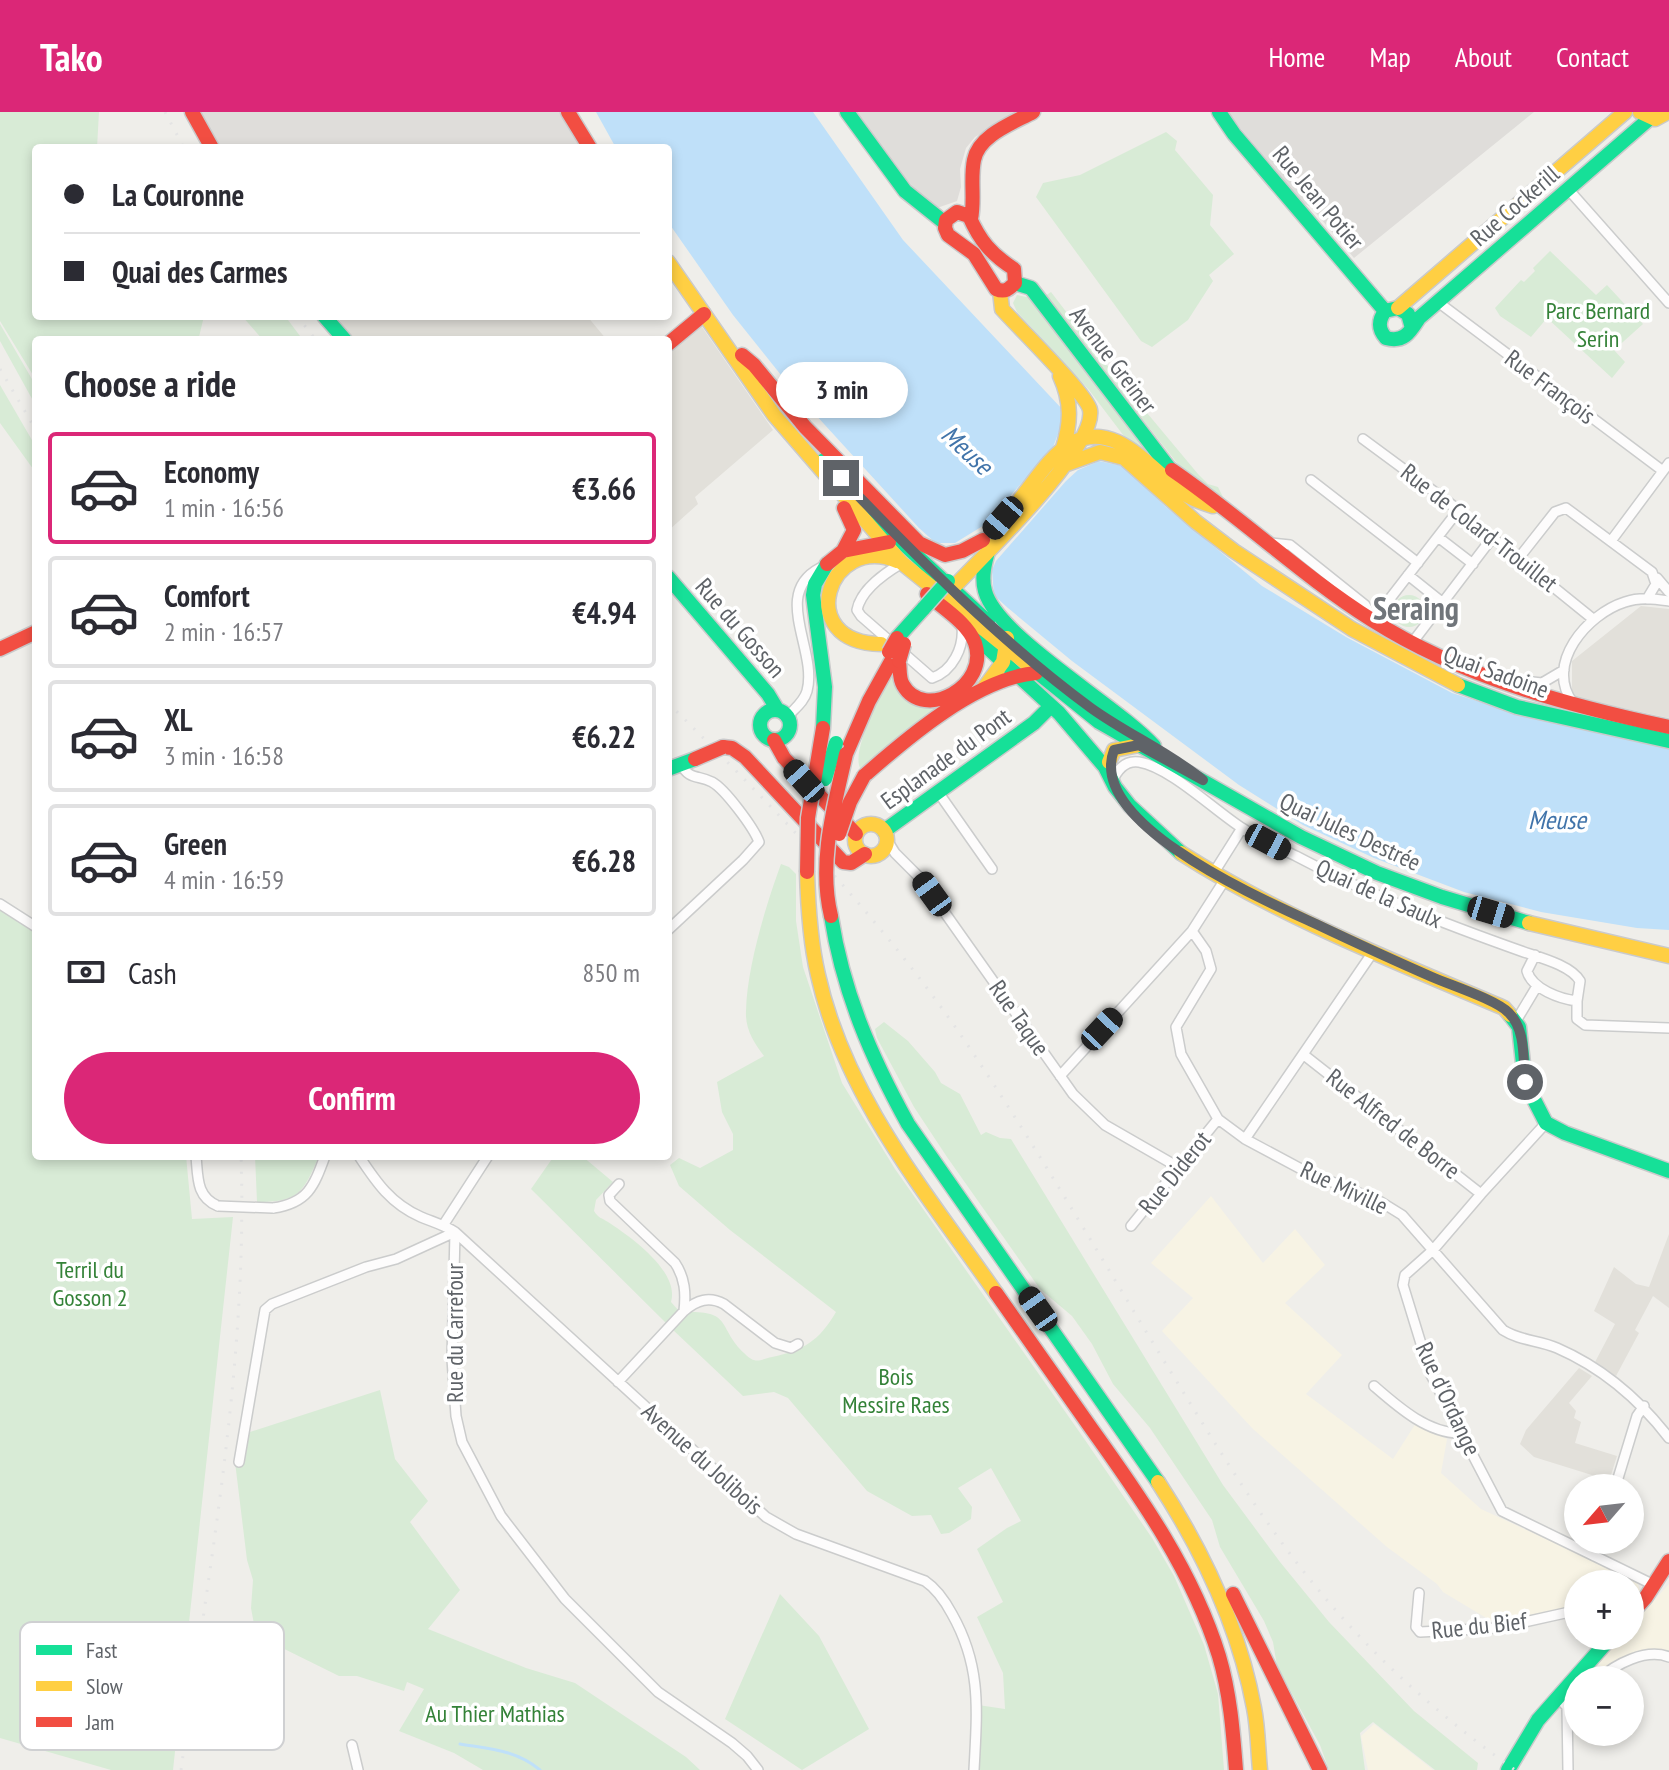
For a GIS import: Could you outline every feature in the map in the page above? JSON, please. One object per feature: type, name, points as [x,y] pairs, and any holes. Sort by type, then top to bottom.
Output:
[{"type":"main road","points":[[192,112],[210,144]]},
{"type":"main road","points":[[568,112],[588,144]]},
{"type":"main road","points":[[578,112],[598,144]]},
{"type":"main road","points":[[847,112],[898,183],[924,209],[950,217],[965,213],[986,248],[1001,263],[1014,269],[1015,283],[1009,290],[1000,291],[992,287],[976,256],[959,240],[948,235],[950,217],[975,193]]},
{"type":"main road","points":[[959,240],[970,235],[975,193],[973,160],[979,147],[988,138],[1033,112]]},
{"type":"main road","name":"Rue Jean Potier","points":[[1219,112],[1234,134],[1392,309]]},
{"type":"main road","name":"Rue Cockerill","points":[[1392,309],[1625,112]]},
{"type":"main road","name":"Rue Cockerill","points":[[1412,328],[1568,189],[1657,117]]},
{"type":"main road","points":[[672,252],[742,355],[801,434],[945,584],[977,645],[976,669],[966,684],[945,699],[930,701],[911,694],[900,679],[894,649]]},
{"type":"main road","points":[[988,275],[992,266],[1001,263]]},
{"type":"main road","points":[[672,268],[749,382],[919,587],[962,619],[988,648],[1006,650]]},
{"type":"main road","name":"Avenue Greiner","points":[[1015,283],[1031,288],[1093,373],[1242,555]]},
{"type":"main road","points":[[807,880],[822,788],[894,649],[927,611],[945,584],[964,570],[1064,457],[1089,435],[1090,410],[1087,401],[1002,309],[1000,291]]},
{"type":"main road","points":[[1392,309],[1408,314],[1412,328],[1402,339],[1386,338],[1379,328],[1381,316],[1392,309]]},
{"type":"main road","points":[[672,341],[704,314]]},
{"type":"main road","points":[[328,320],[342,336]]},
{"type":"main road","points":[[742,355],[754,365],[805,427],[926,549],[947,555],[987,544]]},
{"type":"main road","points":[[1057,369],[1069,395],[1071,416],[1064,457]]},
{"type":"main road","points":[[1089,435],[1126,446],[1195,500],[1226,510]]},
{"type":"main road","points":[[1064,457],[1112,454],[1132,464],[1196,522],[1242,555]]},
{"type":"main road","points":[[818,467],[853,523],[852,537],[843,551],[827,564],[815,584],[813,603],[825,687],[823,728],[805,856],[808,931],[827,1015],[860,1090],[883,1132],[1144,1503],[1190,1581],[1207,1617],[1228,1685],[1236,1742],[1236,1770]]},
{"type":"main road","name":"Avenue Greiner","points":[[1172,470],[1226,510]]},
{"type":"main road","name":"Quai Sadoine","points":[[1226,510],[1367,617],[1412,643],[1501,680],[1574,704],[1669,727]]},
{"type":"main road","points":[[843,551],[882,542],[905,545]]},
{"type":"main road","points":[[987,544],[983,588],[988,601],[1006,622],[1107,707],[1139,729],[1146,746],[1109,754],[1083,739]]},
{"type":"main road","name":"Quai Sadoine","points":[[1242,555],[1352,629],[1459,686],[1517,707],[1669,741]]},
{"type":"main road","points":[[894,649],[860,644],[842,635],[828,613],[828,591],[834,577],[851,562],[880,556],[945,584]]},
{"type":"main road","name":"Rue du Gosson","points":[[672,582],[782,713]]},
{"type":"main road","name":"Quai Jules Destrée","points":[[945,584],[1006,650],[1099,722],[1182,763],[1203,780],[1324,848],[1412,887],[1542,927],[1669,956]]},
{"type":"main road","points":[[0,649],[32,634]]},
{"type":"main road","points":[[1006,650],[1018,675],[1083,739],[1130,806],[1151,829],[1181,853],[1219,878],[1373,952],[1504,1008],[1516,1021],[1525,1082],[1546,1123],[1669,1171]]},
{"type":"main road","points":[[982,690],[1006,650]]},
{"type":"main road","name":"Quai Jules Destrée","points":[[1006,650],[1146,746]]},
{"type":"main road","points":[[1036,673],[1018,675],[982,690],[864,776],[840,828],[836,847],[831,916],[835,948],[850,1006],[889,1091],[939,1169],[1141,1456],[1208,1568],[1229,1610],[1242,1649],[1256,1707],[1260,1770]]},
{"type":"main road","points":[[1055,710],[1065,711],[1109,754],[1112,782]]},
{"type":"main road","name":"Esplanade du Pont","points":[[865,854],[877,854],[884,849],[886,836],[938,792],[1055,710]]},
{"type":"main road","points":[[681,764],[723,747],[732,748],[745,757],[843,862],[851,863],[865,854],[856,844],[856,834],[784,758],[774,740],[761,733],[759,723],[763,714],[782,713],[788,732],[774,740]]},
{"type":"main road","points":[[831,916],[826,901],[828,851],[841,748]]},
{"type":"main road","name":"Esplanade du Pont","points":[[856,834],[864,826],[875,824],[886,836]]},
{"type":"main road","points":[[1141,1456],[1159,1473],[1219,1568],[1320,1770]]},
{"type":"main road","points":[[1644,1598],[1669,1561]]},
{"type":"main road","points":[[1508,1770],[1538,1720],[1562,1701],[1601,1650]]},
{"type":"street","points":[[1568,189],[1669,303]]},
{"type":"street","name":"Rue François","points":[[1438,302],[1666,467]]},
{"type":"street","name":"Rue de Colard-Trouillet","points":[[1363,439],[1439,495],[1593,619]]},
{"type":"street","points":[[1611,541],[1666,467]]},
{"type":"street","points":[[1311,480],[1418,563]]},
{"type":"street","points":[[1518,559],[1555,512],[1562,508],[1570,509],[1654,576],[1669,592]]},
{"type":"street","points":[[1367,617],[1385,605],[1457,512]]},
{"type":"street","points":[[1438,537],[1473,564]]},
{"type":"street","points":[[1412,643],[1492,538]]},
{"type":"street","points":[[902,563],[880,577],[862,598],[857,610],[861,616],[932,678],[940,675],[962,647],[962,619]]},
{"type":"street","points":[[782,713],[803,700],[808,684],[797,606],[798,590],[807,577],[827,564]]},
{"type":"street","points":[[1408,575],[1443,603]]},
{"type":"street","points":[[1647,599],[1655,587],[1654,576]]},
{"type":"street","points":[[1574,704],[1565,691],[1564,670],[1577,637],[1593,619],[1622,603],[1647,599],[1669,601]]},
{"type":"street","points":[[1501,680],[1509,677],[1542,683],[1564,670]]},
{"type":"street","name":"Quai de la Saulx","points":[[1112,782],[1118,770],[1125,765],[1134,762],[1147,765],[1179,782],[1242,828],[1315,866],[1397,903],[1535,955],[1578,976],[1577,1001]]},
{"type":"street","points":[[672,926],[758,845],[758,838],[716,784],[689,776],[681,764]]},
{"type":"street","points":[[938,792],[992,869]]},
{"type":"street","points":[[1060,1076],[1192,931],[1242,828]]},
{"type":"street","name":"Rue Taque","points":[[886,836],[895,853],[927,887],[1073,1094],[1105,1125],[1178,1167]]},
{"type":"street","points":[[0,904],[32,924]]},
{"type":"street","points":[[1192,931],[1206,951],[1211,969],[1177,1022],[1177,1036],[1181,1054],[1218,1119]]},
{"type":"street","points":[[1245,1139],[1373,952]]},
{"type":"street","points":[[1535,955],[1527,973],[1537,986],[1564,1000],[1577,1001],[1577,1019],[1585,1025],[1669,1028]]},
{"type":"street","points":[[1516,1021],[1537,986]]},
{"type":"street","name":"Rue Alfred de Borre","points":[[1304,1055],[1481,1194]]},
{"type":"street","name":"Rue Miville","points":[[1218,1119],[1245,1139],[1303,1170],[1381,1202],[1402,1215],[1503,1330],[1515,1337],[1565,1351],[1609,1377],[1644,1406],[1669,1438]]},
{"type":"street","name":"Rue Diderot","points":[[1131,1226],[1218,1119]]},
{"type":"street","points":[[1433,1250],[1546,1123]]},
{"type":"street","points":[[196,1160],[199,1189],[208,1202],[218,1206],[273,1208],[290,1205],[313,1188],[324,1160]]},
{"type":"street","name":"Avenue du Jolibois","points":[[362,1160],[376,1183],[391,1198],[416,1215],[444,1224],[455,1232],[774,1523],[925,1581],[934,1588],[959,1626],[972,1659],[976,1695],[974,1770]]},
{"type":"street","points":[[444,1224],[485,1160]]},
{"type":"street","points":[[619,1184],[609,1195],[610,1201],[678,1268],[685,1289],[684,1311]]},
{"type":"street","name":"Rue du Carrefour","points":[[239,1462],[265,1310],[272,1304],[366,1267],[396,1259],[455,1232],[452,1359],[456,1416],[462,1442],[501,1516],[565,1599],[658,1692],[732,1743],[758,1770]]},
{"type":"street","name":"Rue d'Ordange","points":[[1433,1250],[1405,1275],[1403,1285],[1430,1373],[1502,1511],[1594,1556]]},
{"type":"street","points":[[618,1382],[684,1311],[698,1301],[713,1300],[724,1304],[778,1345],[791,1348],[798,1344]]},
{"type":"street","points":[[1374,1386],[1405,1412],[1450,1434],[1461,1433]]},
{"type":"street","points":[[1619,1474],[1635,1420],[1644,1406]]},
{"type":"street","points":[[1594,1556],[1654,1585]]},
{"type":"street","name":"Rue du Bief","points":[[1419,1593],[1416,1627],[1420,1632],[1485,1630],[1564,1613]]},
{"type":"street","points":[[1618,1666],[1658,1654],[1669,1657]]},
{"type":"street","points":[[1562,1701],[1568,1770]]},
{"type":"street","points":[[352,1745],[357,1770]]},
{"type":"shaded area","points":[[200,112],[563,112],[580,144],[218,144]]},
{"type":"shaded area","points":[[857,112],[1018,112],[975,137],[966,148],[960,169],[961,187],[957,201],[937,208],[922,197],[899,171]]},
{"type":"shaded area","points":[[1227,112],[1534,112],[1354,258]]},
{"type":"shaded area","points":[[590,320],[604,336],[352,336],[340,321]]},
{"type":"shaded area","points":[[700,324],[773,430],[695,497],[698,504],[672,527],[672,349]]},
{"type":"shaded area","points":[[1641,606],[1669,609],[1669,718],[1572,697],[1572,661]]},
{"type":"shaded area","points":[[1211,1196],[1263,1263],[1295,1229],[1325,1265],[1285,1303],[1342,1355],[1306,1394],[1393,1459],[1416,1423],[1447,1439],[1441,1473],[1481,1509],[1564,1547],[1564,1554],[1578,1554],[1613,1570],[1564,1570],[1564,1613],[1498,1625],[1443,1592],[1253,1429],[1162,1331],[1193,1298],[1151,1263]]},
{"type":"shaded area","points":[[1669,1234],[1669,1308],[1653,1296],[1635,1330],[1639,1333],[1616,1376],[1594,1364],[1615,1324],[1594,1311],[1614,1267],[1636,1284],[1649,1287]]},
{"type":"shaded area","points":[[1579,1368],[1592,1376],[1569,1403],[1576,1411],[1574,1418],[1581,1422],[1575,1443],[1617,1456],[1611,1474],[1589,1474],[1534,1457],[1520,1444],[1526,1430]]},
{"type":"shaded area","points":[[1669,1584],[1669,1654],[1654,1649],[1610,1666],[1596,1663],[1609,1650],[1644,1650],[1644,1612]]},
{"type":"shaded area","points":[[1374,1724],[1433,1770],[1368,1770],[1361,1736]]},
{"type":"green space","points":[[0,112],[99,112],[97,144],[32,144],[32,320],[203,320],[199,336],[32,336],[32,373],[0,321]]},
{"type":"green space","points":[[1166,132],[1177,141],[1175,150],[1213,195],[1210,225],[1234,254],[1209,275],[1213,281],[1188,320],[1152,347],[1141,341],[1036,197],[1043,183],[1080,175]]},
{"type":"green space","name":"Parc Bernard Serin","points":[[1550,251],[1596,295],[1607,285],[1643,324],[1614,350],[1625,362],[1612,378],[1547,318],[1531,337],[1500,316],[1495,308],[1521,280],[1524,282],[1535,271],[1533,268]]},
{"type":"green space","points":[[1051,292],[1198,474],[1208,484],[1218,487],[1223,497],[1181,468],[1045,296]]},
{"type":"green space","points":[[1017,295],[1031,298],[1174,482],[1136,452],[1089,390],[1017,312],[1013,303]]},
{"type":"green space","points":[[246,320],[288,320],[300,336],[260,336]]},
{"type":"green space","points":[[0,324],[32,379],[32,399],[0,341]]},
{"type":"green space","points":[[0,385],[32,440],[32,467],[0,423]]},
{"type":"green space","points":[[1409,595],[1420,600],[1425,611],[1420,622],[1409,627],[1398,622],[1393,611],[1398,600]]},
{"type":"green space","points":[[894,668],[920,703],[980,683],[860,768],[858,759],[864,733]]},
{"type":"green space","name":"Bois Messire Raes","points":[[781,864],[796,874],[796,921],[803,967],[842,1083],[895,1169],[1085,1440],[1174,1576],[1204,1645],[1218,1694],[1224,1770],[978,1770],[978,1705],[1005,1709],[1003,1673],[977,1617],[1003,1602],[977,1549],[1021,1521],[991,1468],[958,1488],[972,1507],[971,1519],[949,1533],[941,1534],[931,1515],[912,1516],[867,1491],[788,1398],[774,1392],[743,1396],[672,1329],[688,1312],[712,1314],[723,1323],[744,1353],[758,1361],[810,1343],[836,1312],[679,1186],[670,1165],[679,1158],[700,1168],[733,1150],[733,1134],[722,1112],[717,1082],[764,1056],[747,1024],[747,994],[758,936]]},
{"type":"green space","name":"Terril du Gosson 2","points":[[0,904],[32,926],[32,1160],[186,1160],[192,1219],[233,1217],[189,1622],[20,1622],[20,1744],[0,1738]]},
{"type":"green space","points":[[884,1022],[908,1041],[941,1083],[960,1094],[981,1135],[986,1132],[1011,1139],[1223,1485],[1329,1622],[1414,1711],[1478,1763],[1477,1770],[1435,1770],[1373,1722],[1360,1733],[1365,1770],[1329,1770],[1320,1745],[1277,1666],[1273,1642],[1264,1621],[1220,1547],[1212,1520],[1150,1428],[1113,1384],[1092,1344],[1072,1316],[1040,1289],[914,1107],[877,1038],[875,1029]]},
{"type":"green space","points":[[255,1160],[317,1160],[298,1193],[282,1200],[257,1202]]},
{"type":"green space","points":[[551,1160],[587,1160],[613,1182],[596,1200],[594,1211],[652,1256],[668,1279],[672,1291],[671,1302],[679,1311],[667,1324],[531,1189]]},
{"type":"green space","name":"Au Thier Mathias","points":[[380,1390],[395,1459],[428,1501],[410,1522],[460,1590],[428,1629],[526,1668],[575,1683],[686,1757],[700,1770],[483,1770],[454,1753],[399,1731],[424,1689],[407,1682],[404,1691],[357,1676],[339,1676],[284,1649],[284,1622],[254,1622],[253,1580],[247,1560],[235,1462],[244,1434]]},
{"type":"green space","points":[[780,1594],[819,1636],[869,1729],[802,1770],[725,1719]]},
{"type":"green space","points":[[42,1750],[175,1750],[173,1770],[111,1770]]},
{"type":"water","name":"Meuse","points":[[596,112],[813,112],[903,240],[1063,410],[1166,507],[1262,586],[1346,637],[1452,693],[1524,716],[1669,749],[1669,930],[1637,928],[1541,912],[1464,892],[1374,858],[1303,825],[1239,785],[1072,661],[919,528],[793,390],[733,315],[672,228],[672,144],[614,144]]},
{"type":"pier","points":[[1063,408],[1127,467],[1099,461],[1078,470],[1066,481],[996,561],[992,570],[994,597],[935,543],[955,543],[986,524],[1053,447],[1062,424]]},
{"type":"waterway","points":[[460,1744],[512,1754],[540,1770]]},
{"type":"railway","points":[[165,112],[182,144]]},
{"type":"railway","points":[[300,320],[313,336]]},
{"type":"railway","points":[[0,369],[32,423]]},
{"type":"railway","points":[[672,707],[831,872],[942,1008],[1028,1139],[1237,1478],[1318,1589],[1360,1637],[1402,1678],[1468,1735],[1515,1770]]},
{"type":"railway","points":[[202,1622],[224,1464],[239,1310],[241,1160]]},
{"type":"railway","points":[[181,1770],[184,1750]]},
{"type":"traffic: fast","points":[[847,112],[905,191],[945,223]]},
{"type":"traffic: fast","points":[[1219,112],[1234,134],[1385,311]]},
{"type":"traffic: fast","points":[[1412,328],[1408,314],[1398,308],[1385,311],[1380,322],[1386,338],[1397,339],[1406,335],[1413,328],[1419,318],[1649,119]]},
{"type":"traffic: fast","points":[[1015,283],[1031,288],[1176,477]]},
{"type":"traffic: fast","points":[[328,320],[342,336]]},
{"type":"traffic: fast","points":[[824,460],[905,545],[988,622]]},
{"type":"traffic: fast","points":[[989,548],[983,580],[994,609],[1034,650],[1154,746]]},
{"type":"traffic: fast","points":[[823,728],[825,687],[813,595],[815,584],[827,564]]},
{"type":"traffic: fast","points":[[924,608],[948,581]]},
{"type":"traffic: fast","points":[[672,582],[768,694],[777,709]]},
{"type":"traffic: fast","points":[[897,638],[924,608]]},
{"type":"traffic: fast","points":[[972,627],[988,648],[1059,713],[1105,767],[1130,806],[1181,853]]},
{"type":"traffic: fast","points":[[1032,668],[1099,722],[1301,837],[1377,873],[1442,897],[1529,923]]},
{"type":"traffic: fast","points":[[1458,685],[1517,707],[1669,741]]},
{"type":"traffic: fast","points":[[884,831],[1034,723],[1051,706]]},
{"type":"traffic: fast","points":[[775,710],[786,714],[790,725],[786,736],[775,740],[764,736],[760,725],[764,714],[775,710]]},
{"type":"traffic: fast","points":[[825,779],[836,743]]},
{"type":"traffic: fast","points":[[672,768],[695,759]]},
{"type":"traffic: fast","points":[[831,916],[843,971],[860,1023],[908,1124],[1158,1482]]},
{"type":"traffic: fast","points":[[1510,1015],[1519,1027],[1525,1082],[1546,1123],[1565,1133],[1669,1171]]},
{"type":"traffic: fast","points":[[1508,1770],[1538,1720],[1600,1650]]},
{"type":"traffic: slow","points":[[1398,308],[1625,112]]},
{"type":"traffic: slow","points":[[1640,112],[1655,119],[1668,112]]},
{"type":"traffic: slow","points":[[672,268],[774,415],[902,563],[1032,668]]},
{"type":"traffic: slow","points":[[954,587],[1057,474],[1076,449],[1087,427],[1090,410],[1065,375],[1002,309],[1000,291]]},
{"type":"traffic: slow","points":[[1060,376],[1069,413],[1062,451]]},
{"type":"traffic: slow","points":[[1020,499],[1062,449],[1086,437],[1102,437],[1132,450],[1188,496],[1213,506]]},
{"type":"traffic: slow","points":[[1067,464],[1100,452],[1124,458],[1234,551],[1352,629],[1458,685]]},
{"type":"traffic: slow","points":[[881,644],[853,639],[836,627],[829,610],[830,591],[838,574],[853,562],[873,556],[897,561]]},
{"type":"traffic: slow","points":[[984,688],[1003,662],[1007,638]]},
{"type":"traffic: slow","points":[[1109,762],[1114,750],[1139,745]]},
{"type":"traffic: slow","points":[[871,824],[882,829],[887,840],[882,851],[871,856],[860,851],[855,840],[860,829],[871,824]]},
{"type":"traffic: slow","points":[[1181,853],[1298,918],[1504,1008],[1510,1015]]},
{"type":"traffic: slow","points":[[807,872],[815,962],[831,1020],[848,1062],[891,1143],[996,1293]]},
{"type":"traffic: slow","points":[[1529,923],[1669,956]]},
{"type":"traffic: slow","points":[[1158,1482],[1204,1562],[1229,1619],[1254,1708],[1260,1770]]},
{"type":"traffic: jam","points":[[192,112],[210,144]]},
{"type":"traffic: jam","points":[[568,112],[588,144]]},
{"type":"traffic: jam","points":[[971,219],[973,167],[977,151],[998,131],[1033,112]]},
{"type":"traffic: jam","points":[[957,212],[969,216],[987,246],[1014,269],[1015,283],[1009,289],[996,289],[974,254],[948,235],[946,220],[957,212]]},
{"type":"traffic: jam","points":[[672,341],[704,314]]},
{"type":"traffic: jam","points":[[742,355],[754,365],[805,427],[919,543],[945,555],[962,551],[983,540]]},
{"type":"traffic: jam","points":[[1172,470],[1321,585],[1406,640],[1442,658],[1516,687],[1669,727]]},
{"type":"traffic: jam","points":[[827,564],[843,551],[854,530],[844,508]]},
{"type":"traffic: jam","points":[[843,551],[889,542]]},
{"type":"traffic: jam","points":[[899,661],[903,685],[913,696],[925,700],[952,694],[973,673],[977,659],[971,635],[927,594]]},
{"type":"traffic: jam","points":[[0,649],[32,634]]},
{"type":"traffic: jam","points":[[889,652],[897,638]]},
{"type":"traffic: jam","points":[[899,661],[904,644]]},
{"type":"traffic: jam","points":[[846,754],[869,701],[894,656]]},
{"type":"traffic: jam","points":[[864,776],[922,728],[967,698],[1013,677],[1036,673]]},
{"type":"traffic: jam","points":[[807,872],[808,818],[823,728]]},
{"type":"traffic: jam","points":[[774,740],[784,758],[856,834]]},
{"type":"traffic: jam","points":[[723,747],[732,748],[745,757],[843,862],[851,863],[865,854]]},
{"type":"traffic: jam","points":[[695,759],[723,747]]},
{"type":"traffic: jam","points":[[831,916],[827,896],[827,855],[846,754]]},
{"type":"traffic: jam","points":[[839,834],[850,802],[864,776]]},
{"type":"traffic: jam","points":[[996,1293],[1129,1482],[1181,1566],[1208,1625],[1223,1670],[1236,1770]]},
{"type":"traffic: jam","points":[[1644,1599],[1669,1561]]},
{"type":"traffic: jam","points":[[1233,1594],[1320,1770]]},
{"type":"district","name":"Seraing","points":[[1416,609]]},
{"type":"route","points":[[841,478],[920,560],[1068,690],[1106,718],[1182,763],[1203,780],[1139,745],[1114,750],[1109,762],[1112,782],[1151,829],[1189,859],[1237,887],[1373,952],[1504,1008],[1519,1027],[1525,1082]]}]
